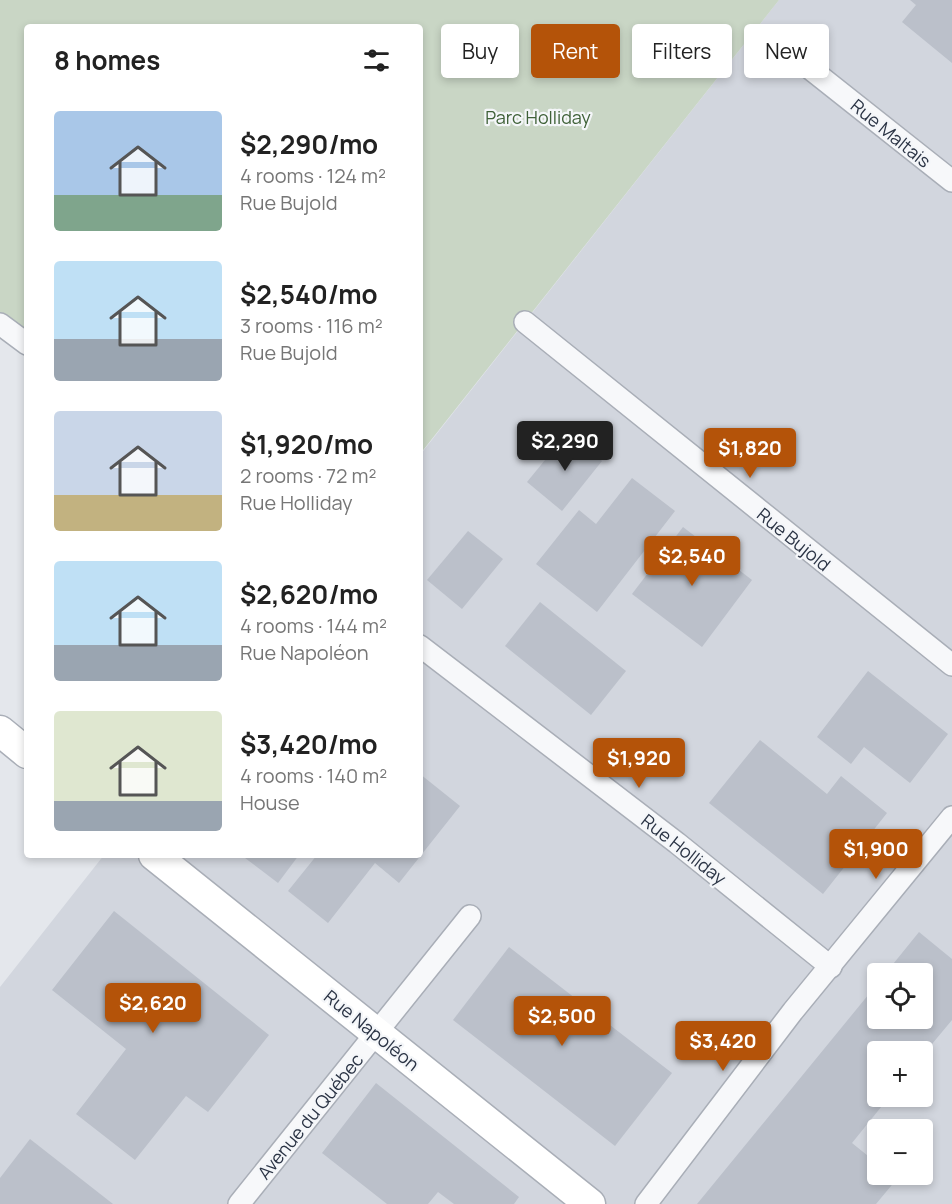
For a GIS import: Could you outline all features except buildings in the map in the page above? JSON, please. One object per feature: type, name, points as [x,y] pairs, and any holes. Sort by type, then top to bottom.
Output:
[{"type":"street","name":"Rue Maltais","points":[[822,78],[952,181]]},
{"type":"street","name":"Rue Bujold","points":[[525,322],[952,665]]},
{"type":"street","points":[[0,324],[24,342]]},
{"type":"street","name":"Rue Holliday","points":[[423,648],[677,843],[831,967]]},
{"type":"street","points":[[0,731],[24,751]]},
{"type":"street","points":[[646,1204],[793,1011],[952,818]]},
{"type":"street","name":"Rue Napoléon","points":[[158,858],[590,1204]]},
{"type":"street","name":"Avenue du Québec","points":[[239,1204],[470,916]]},
{"type":"shaded area","points":[[779,0],[952,0],[952,1204],[0,1204],[0,987],[102,858],[423,858],[423,451],[717,78],[732,78],[732,60],[744,44],[744,78],[829,78],[829,24],[760,24]]},
{"type":"green space","name":"Parc Holliday","points":[[0,0],[779,0],[760,24],[744,24],[744,44],[732,59],[732,24],[632,24],[632,78],[717,78],[423,450],[423,24],[24,24],[24,342],[0,323]]}]
